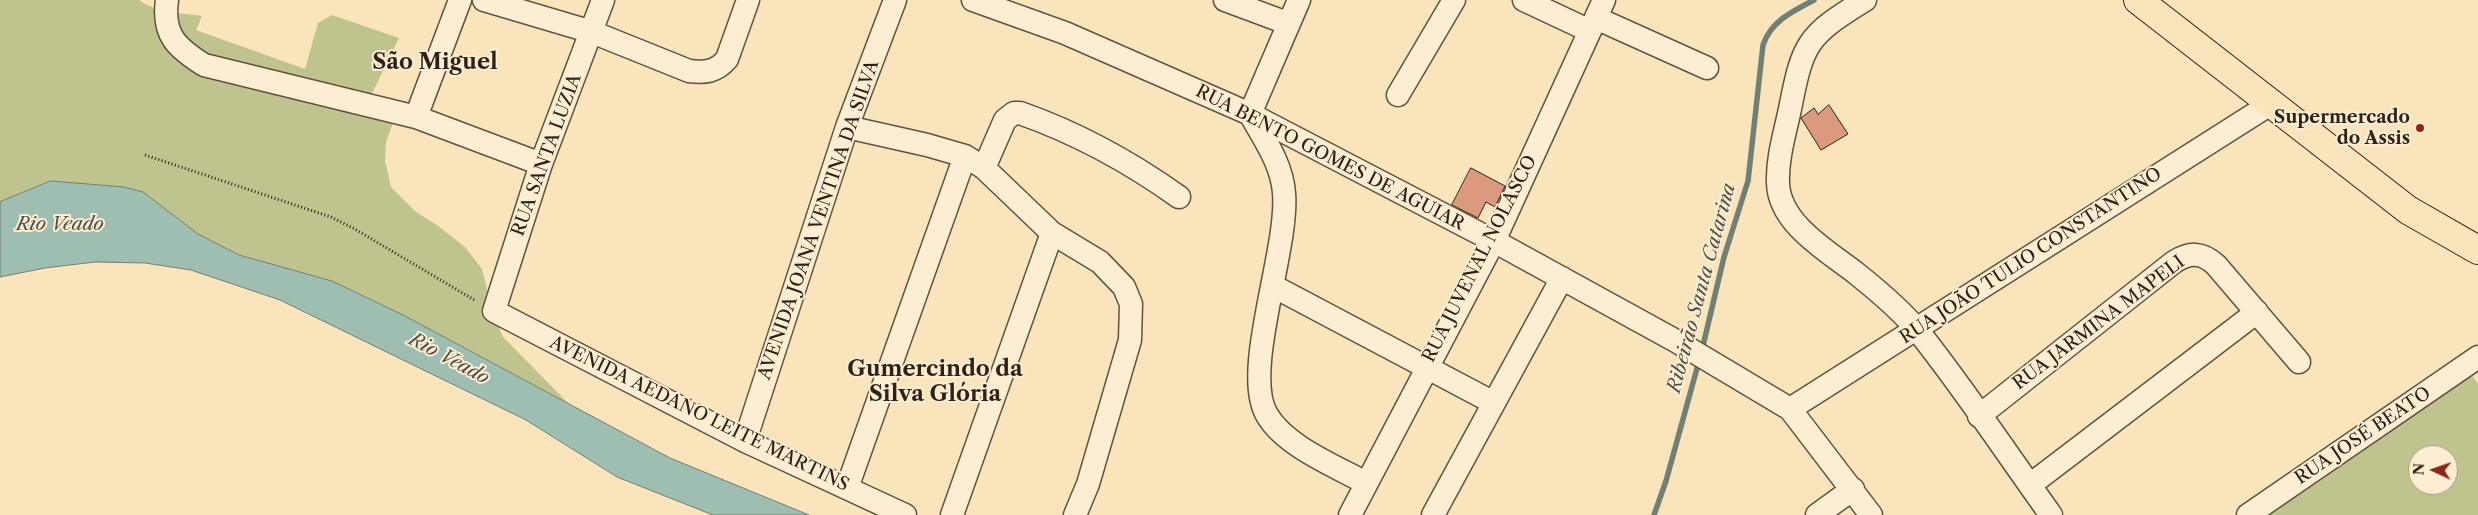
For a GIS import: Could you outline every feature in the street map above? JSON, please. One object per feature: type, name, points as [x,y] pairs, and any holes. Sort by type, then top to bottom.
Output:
[{"type":"main road","points":[[2138,0],[2408,210],[2478,250]]},
{"type":"street","points":[[416,117],[460,0]]},
{"type":"street","points":[[484,0],[592,32],[689,71],[703,73],[721,66],[727,59],[748,0]]},
{"type":"street","name":"RUA SANTA LUZIA","points":[[494,311],[541,164],[603,0]]},
{"type":"street","name":"AVENIDA JOANA VENTINA DA SILVA","points":[[745,441],[847,127],[895,0]]},
{"type":"street","name":"RUA BENTO GOMES DE AGUIAR","points":[[973,0],[1065,33],[1250,114],[1562,278],[1676,341],[1790,409]]},
{"type":"street","points":[[1225,0],[1288,23]]},
{"type":"street","points":[[1299,0],[1250,114],[1278,163],[1284,193],[1283,217],[1273,286],[1261,348],[1259,385],[1266,414],[1284,435],[1296,444],[1366,483]]},
{"type":"street","points":[[1398,95],[1454,0]]},
{"type":"street","points":[[1524,0],[1597,17],[1707,68]]},
{"type":"street","points":[[1865,0],[1822,27],[1810,42],[1801,60],[1779,163],[1778,185],[1783,202],[1794,221],[1806,235],[1859,275],[1917,330],[2051,515]]},
{"type":"street","points":[[167,1],[166,21],[172,39],[185,53],[204,65],[416,117],[541,164]]},
{"type":"street","name":"RUA JUVENAL NOLASCO","points":[[1350,515],[1426,366],[1494,241],[1597,17]]},
{"type":"street","name":"RUA JOÃO TULIO CONSTANTINO","points":[[1790,409],[2272,103]]},
{"type":"street","points":[[848,488],[974,162],[1009,115],[1020,113],[1108,152],[1140,170],[1179,198]]},
{"type":"street","points":[[847,127],[927,145],[974,162],[1052,233],[1112,272],[1124,287],[1131,304],[1130,340],[1088,484],[1075,515]]},
{"type":"street","points":[[952,515],[1052,233]]},
{"type":"street","name":"RUA JARMINA MAPELI","points":[[1979,416],[2181,258],[2191,254],[2205,256],[2216,265],[2299,362]]},
{"type":"street","points":[[1432,515],[1562,278]]},
{"type":"street","points":[[1273,286],[1494,403]]},
{"type":"street","name":"AVENIDA AEDANO LEITE MARTINS","points":[[494,311],[745,441],[905,515]]},
{"type":"street","points":[[2030,485],[2257,312]]},
{"type":"street","name":"RUA JOSÉ BEATO","points":[[2248,515],[2478,357]]},
{"type":"street","points":[[1790,409],[1871,515]]},
{"type":"street","points":[[1817,515],[1853,489]]},
{"type":"path","points":[[145,156],[331,217],[494,311]]},
{"type":"green space","points":[[0,0],[139,0],[153,8],[202,16],[196,30],[305,69],[318,23],[332,15],[399,38],[363,112],[393,123],[386,142],[385,161],[391,187],[416,212],[437,225],[465,247],[482,269],[493,314],[503,337],[568,403],[405,316],[332,281],[239,255],[198,234],[143,192],[124,187],[51,181],[0,202]]},
{"type":"green space","points":[[2471,374],[2478,384],[2478,515],[2266,515]]},
{"type":"water","name":"Rio Veado","points":[[51,181],[124,187],[143,192],[198,234],[239,255],[332,281],[405,316],[670,458],[809,515],[713,515],[617,477],[526,420],[280,300],[191,270],[145,263],[95,262],[45,268],[0,277],[0,202]]},
{"type":"building","points":[[1829,105],[1848,134],[1821,150],[1801,118],[1814,108],[1818,114]]},
{"type":"building","points":[[1471,168],[1505,186],[1495,207],[1486,202],[1478,218],[1452,205]]},
{"type":"waterway","name":"Ribeirão Santa Catarina","points":[[1702,350],[1724,257],[1748,181],[1763,45],[1771,29],[1777,23],[1814,0]]},
{"type":"waterway","name":"Ribeirão Santa Catarina","points":[[1654,515],[1666,481],[1699,361]]},
{"type":"place","name":"Supermercado do Assis","points":[[2420,128]]},
{"type":"district","name":"São Miguel","points":[[435,63]]},
{"type":"district","name":"Gumercindo da Silva Glória","points":[[935,382]]}]
